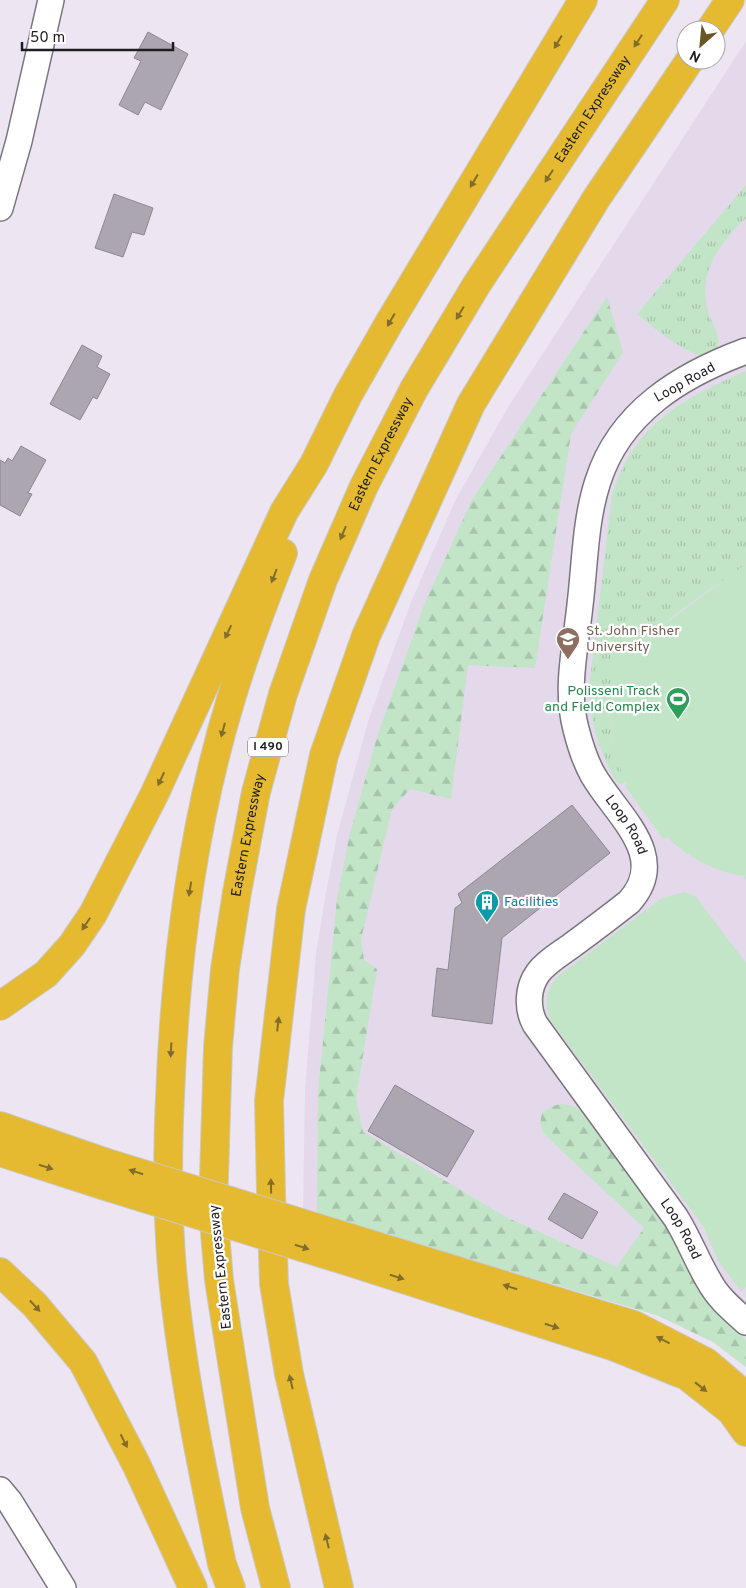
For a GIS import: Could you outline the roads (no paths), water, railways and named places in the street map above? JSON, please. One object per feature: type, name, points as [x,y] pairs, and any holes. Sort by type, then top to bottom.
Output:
[{"type":"highway","points":[[0,1006],[46,974],[72,945],[93,914],[154,795],[284,512],[314,464],[348,395],[389,323],[583,0]]},
{"type":"highway","name":"Eastern Expressway","points":[[276,1588],[255,1508],[219,1280],[213,1210],[218,1047],[225,969],[256,792],[283,694],[323,580],[364,486],[414,390],[477,284],[665,0]]},
{"type":"highway","points":[[717,20],[730,0]]},
{"type":"highway","points":[[339,1588],[289,1374],[274,1284],[269,1101],[291,909],[324,755],[366,636],[472,404],[596,199],[683,70]]},
{"type":"highway","points":[[230,1588],[222,1564],[191,1417],[174,1288],[167,1156],[172,1044],[185,918],[212,768],[230,700],[252,633],[297,517],[314,464]]},
{"type":"highway","points":[[0,1126],[105,1174]]},
{"type":"highway","points":[[0,1152],[105,1174],[350,1250],[634,1325],[706,1362],[746,1396]]},
{"type":"highway","points":[[350,1250],[615,1347],[687,1376],[731,1411],[746,1432]]},
{"type":"highway","points":[[0,1272],[35,1305],[83,1362],[136,1464],[193,1588]]},
{"type":"street","points":[[0,208],[19,141],[51,0]]},
{"type":"street","name":"Loop Road","points":[[746,351],[702,372],[653,399],[625,429],[610,453],[598,482],[591,512],[572,677],[575,726],[582,751],[592,774],[644,851],[644,878],[639,891],[630,902],[549,962],[537,974],[531,987],[529,1001],[530,1015],[535,1024],[676,1218],[691,1243],[710,1283],[725,1303],[746,1322]]},
{"type":"street","points":[[0,1490],[10,1502],[63,1588]]},
{"type":"place","name":"St. John Fisher University","points":[[568,660]]},
{"type":"place","name":"Polisseni Track and Field Complex","points":[[678,720]]},
{"type":"place","name":"Facilities","points":[[487,923]]}]
